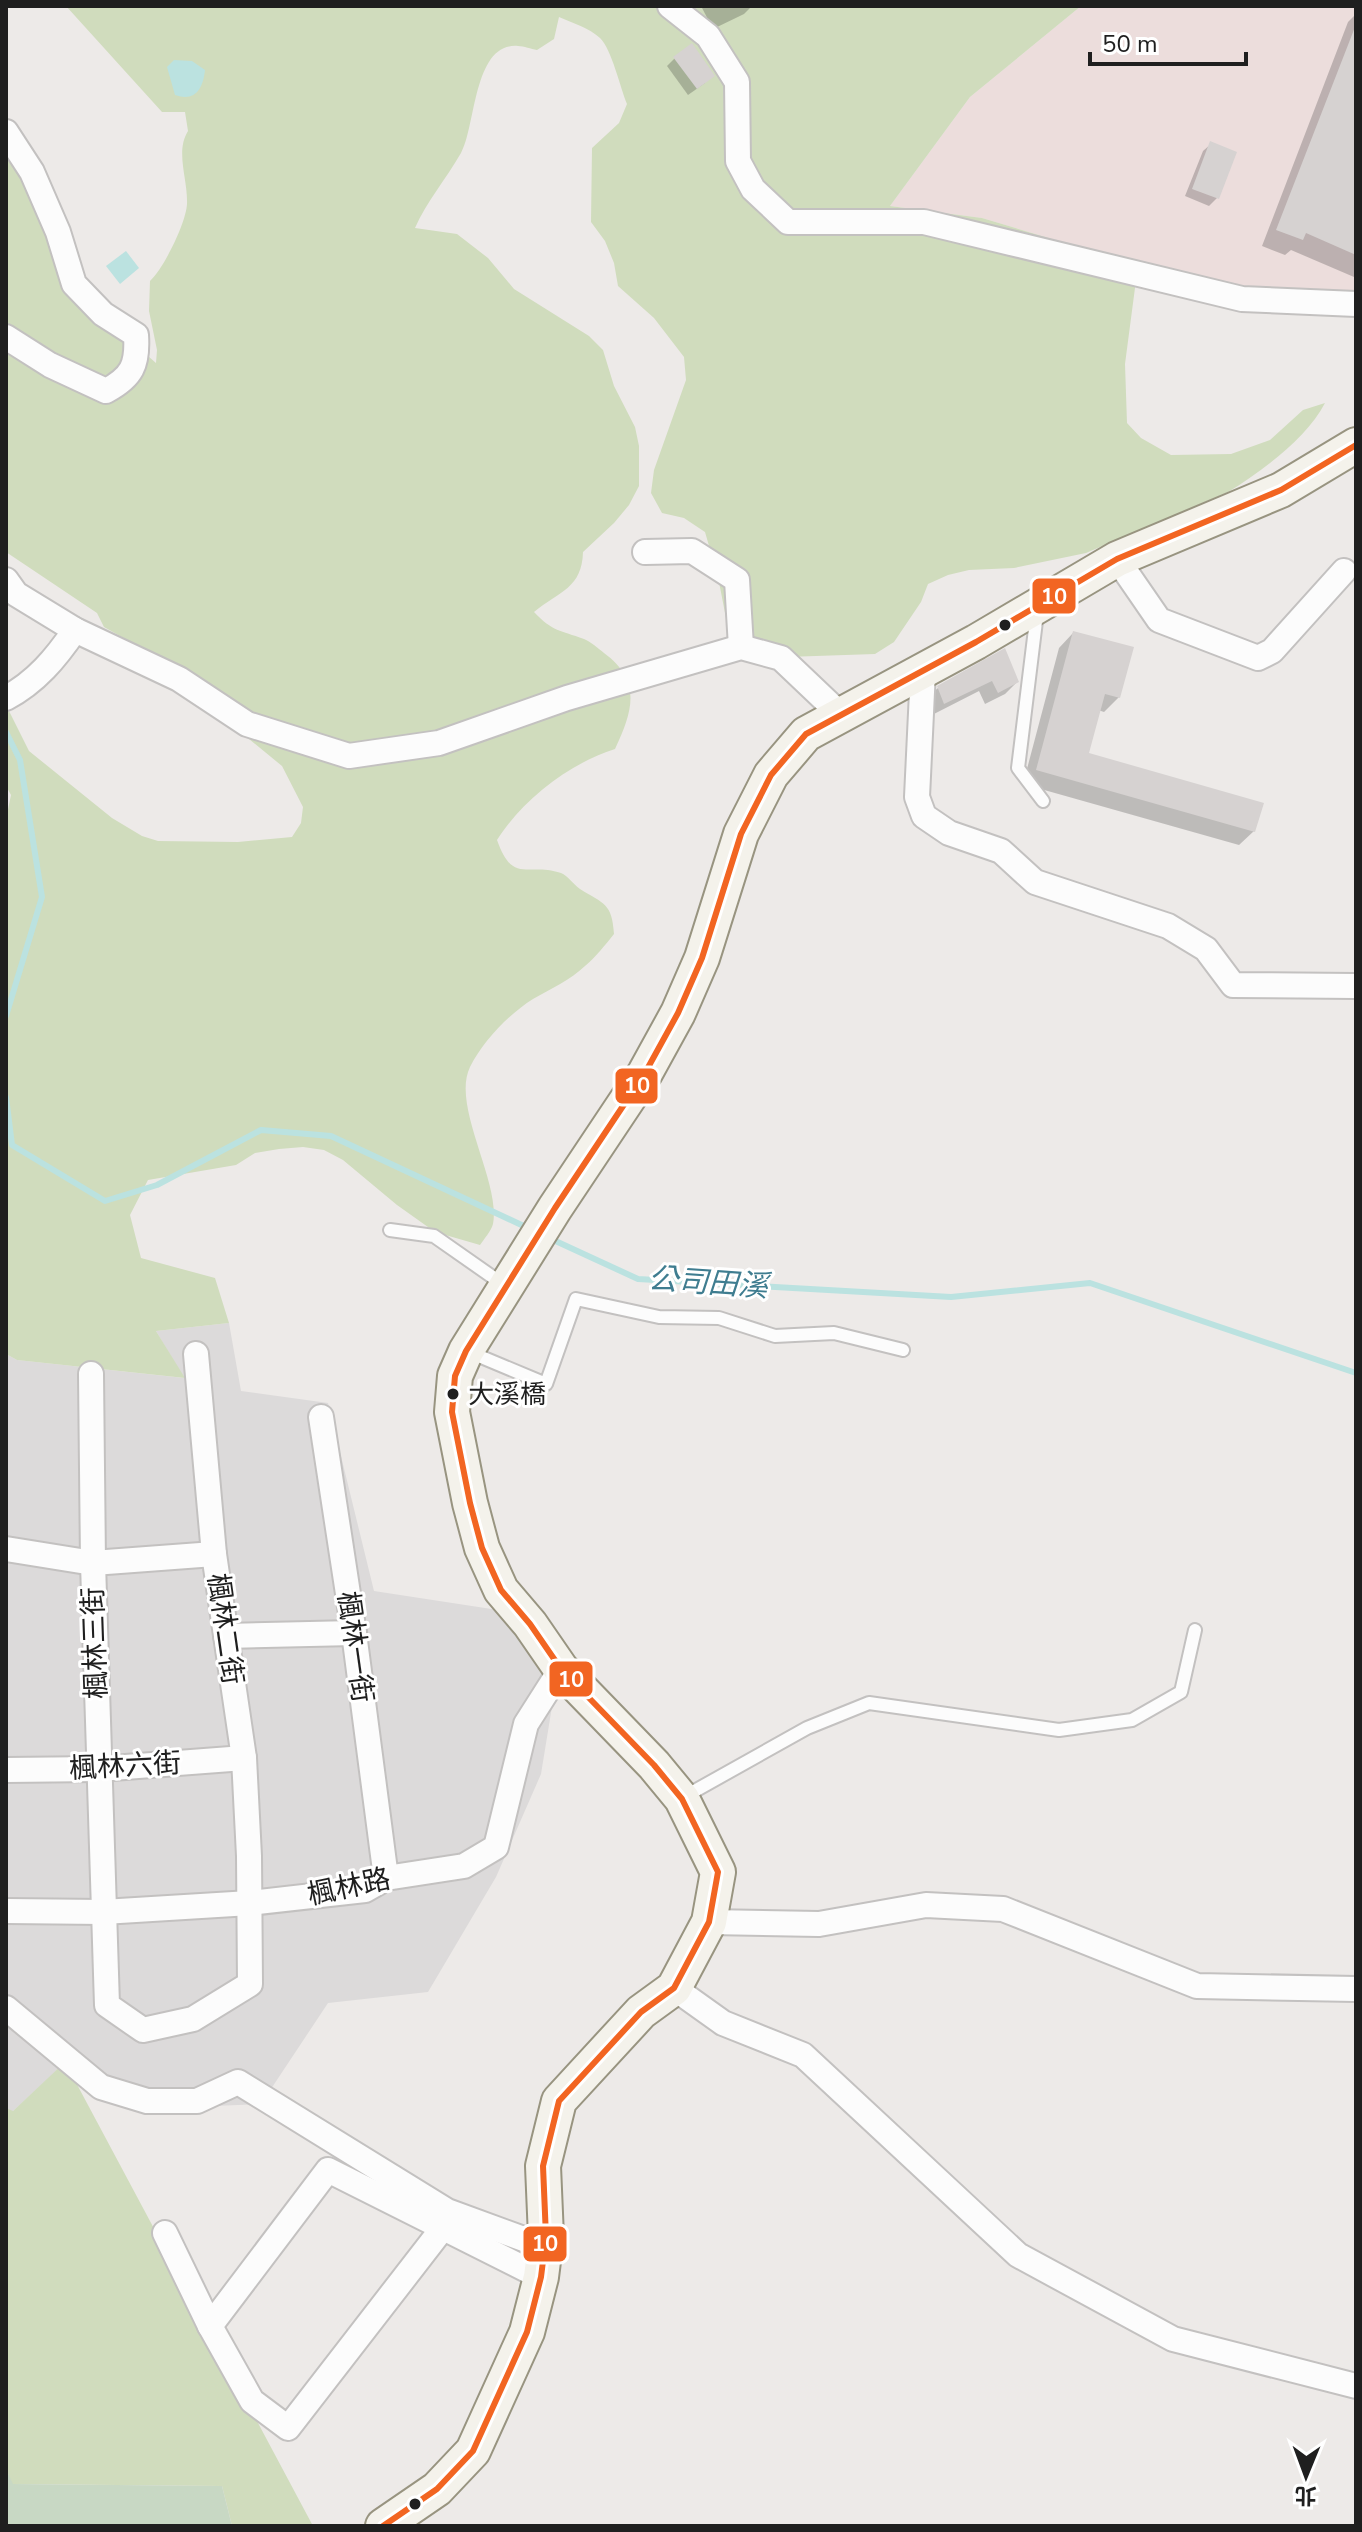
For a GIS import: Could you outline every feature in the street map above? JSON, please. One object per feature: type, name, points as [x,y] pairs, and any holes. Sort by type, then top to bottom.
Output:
[{"type":"main road","points":[[383,2526],[437,2489],[473,2451],[527,2332],[541,2277],[546,2237],[543,2166],[559,2101],[641,2012],[674,1988],[709,1922],[718,1872],[682,1799],[654,1765],[561,1669],[530,1624],[501,1590],[482,1548],[460,1460],[452,1412],[455,1376],[466,1351],[555,1208],[645,1073],[678,1013],[702,958],[741,834],[771,775],[806,734],[923,671],[1117,559],[1281,490],[1356,445]]},
{"type":"street","points":[[670,6],[708,36],[737,82],[738,161],[753,189],[788,222],[924,222],[1242,299],[1356,304]]},
{"type":"street","points":[[6,132],[32,172],[58,232],[74,284],[103,314],[136,335],[137,357],[123,381],[106,391],[50,365],[6,337]]},
{"type":"street","points":[[645,552],[692,551],[737,580],[741,647]]},
{"type":"street","points":[[1117,559],[1159,620],[1258,658],[1272,651],[1344,571]]},
{"type":"street","points":[[6,580],[16,594],[75,630],[179,679],[247,724],[349,756],[439,743],[567,698],[741,647],[781,658],[841,715]]},
{"type":"street","points":[[6,698],[24,688],[55,659],[75,630]]},
{"type":"street","points":[[923,671],[917,797],[924,816],[949,833],[1001,851],[1035,882],[1168,926],[1206,949],[1233,985],[1356,986]]},
{"type":"street","name":"楓林二街","points":[[103,1912],[107,2005],[143,2030],[193,2019],[250,1984],[244,1758],[214,1554],[196,1354]]},
{"type":"street","name":"楓林三街","points":[[91,1374],[103,1912]]},
{"type":"street","name":"楓林一街","points":[[321,1417],[354,1633],[386,1878]]},
{"type":"street","points":[[6,1549],[93,1563],[214,1554]]},
{"type":"street","points":[[226,1636],[354,1633]]},
{"type":"street","name":"楓林路","points":[[6,1911],[103,1912],[250,1903],[365,1890],[386,1878],[464,1866],[496,1847],[526,1724],[561,1669]]},
{"type":"street","name":"楓林六街","points":[[6,1770],[99,1769],[244,1758]]},
{"type":"street","points":[[709,1922],[819,1924],[926,1905],[1003,1909],[1197,1986],[1356,1989]]},
{"type":"street","points":[[674,1988],[723,2023],[803,2055],[1018,2255],[1173,2339],[1356,2386]]},
{"type":"street","points":[[6,2008],[101,2087],[147,2101],[197,2101],[238,2082],[447,2211],[529,2241],[546,2237]]},
{"type":"street","points":[[210,2326],[328,2170],[541,2277]]},
{"type":"street","points":[[165,2233],[210,2326],[252,2401],[288,2428],[442,2229]]},
{"type":"lane","points":[[1038,606],[1018,768],[1043,801]]},
{"type":"lane","points":[[390,1230],[434,1236],[515,1273]]},
{"type":"lane","points":[[466,1351],[546,1384],[576,1299],[659,1317],[719,1318],[775,1336],[834,1333],[903,1350]]},
{"type":"lane","points":[[682,1799],[807,1728],[869,1703],[1059,1730],[1132,1720],[1181,1692],[1195,1630]]},
{"type":"shaded area","points":[[1081,6],[1356,6],[1356,298],[1277,294],[1138,265],[982,218],[890,206],[970,97]]},
{"type":"shaded area","points":[[229,1323],[241,1391],[328,1403],[374,1591],[498,1610],[556,1682],[541,1774],[496,1877],[428,1992],[328,2003],[261,2104],[142,2109],[65,2063],[12,2112],[6,2108],[6,1354],[17,1360],[184,1378],[156,1331]]},
{"type":"green space","points":[[66,6],[1081,6],[970,97],[890,206],[982,218],[1138,265],[1125,364],[1127,423],[1141,438],[1171,455],[1231,454],[1270,440],[1303,410],[1325,403],[1295,441],[1269,464],[1228,492],[1086,553],[1014,568],[969,570],[928,584],[921,602],[894,642],[875,654],[786,657],[744,640],[727,623],[705,532],[684,518],[662,513],[651,493],[654,470],[686,380],[684,357],[654,318],[618,286],[614,263],[605,241],[591,222],[592,148],[619,123],[627,104],[608,51],[596,34],[559,17],[554,39],[537,50],[518,46],[503,48],[492,57],[478,88],[461,153],[415,228],[457,234],[488,258],[514,289],[589,336],[603,350],[614,386],[635,427],[639,446],[639,486],[629,505],[583,552],[579,574],[568,588],[534,612],[552,627],[589,642],[616,664],[629,686],[626,722],[615,749],[564,773],[548,785],[507,825],[497,840],[509,863],[515,867],[561,873],[601,902],[609,910],[614,934],[579,971],[524,1005],[506,1020],[489,1038],[470,1067],[466,1083],[467,1102],[494,1207],[493,1224],[480,1245],[435,1232],[343,1160],[324,1150],[303,1147],[255,1153],[236,1165],[148,1180],[130,1215],[141,1258],[215,1278],[229,1323],[156,1331],[185,1378],[17,1360],[6,1354],[6,819],[11,795],[6,786],[6,705],[29,751],[112,818],[142,836],[158,841],[238,842],[292,837],[301,823],[303,807],[282,766],[129,641],[104,627],[97,613],[6,552],[6,144],[19,149],[94,291],[133,341],[156,363],[157,350],[149,311],[150,281],[173,245],[187,204],[182,157],[188,131],[185,112],[162,112]]},
{"type":"green space","points":[[65,2062],[313,2526],[232,2526],[222,2486],[12,2484],[6,2469],[6,2108],[13,2111]]},
{"type":"green space","points":[[6,2469],[13,2484],[222,2486],[232,2526],[6,2526]]},
{"type":"water","points":[[174,60],[192,61],[205,70],[200,88],[193,95],[175,95],[167,67]]},
{"type":"water","points":[[126,251],[139,268],[120,284],[106,266]]},
{"type":"building","points":[[1355,27],[1356,255],[1306,233],[1303,240],[1276,230]]},
{"type":"building","points":[[692,43],[715,76],[697,89],[673,57]]},
{"type":"building","points":[[1210,141],[1237,152],[1219,199],[1192,189]]},
{"type":"building","points":[[1073,631],[1134,647],[1120,698],[1105,694],[1089,753],[1264,803],[1255,832],[1036,770]]},
{"type":"building","points":[[1005,648],[1019,682],[998,693],[992,681],[944,704],[937,686]]},
{"type":"waterway","name":"公司田溪","points":[[6,732],[20,760],[42,897],[6,1016]]},
{"type":"waterway","name":"公司田溪","points":[[6,1097],[12,1145],[105,1201],[157,1185],[261,1130],[331,1136],[528,1228]]},
{"type":"waterway","name":"公司田溪","points":[[549,1238],[638,1279],[951,1297],[1090,1283],[1356,1373]]},
{"type":"transit line","name":"10","points":[[383,2526],[437,2489],[473,2451],[527,2332],[541,2277],[546,2237],[543,2166],[559,2101],[641,2012],[674,1988],[709,1922],[718,1872],[682,1799],[654,1765],[561,1669],[530,1624],[501,1590],[482,1548],[452,1412],[455,1376],[466,1351],[555,1208],[645,1073],[678,1013],[702,958],[741,834],[771,775],[806,734],[976,642],[1117,559],[1281,490],[1356,445]]},
{"type":"place","name":"大溪橋","points":[[453,1394]]}]
